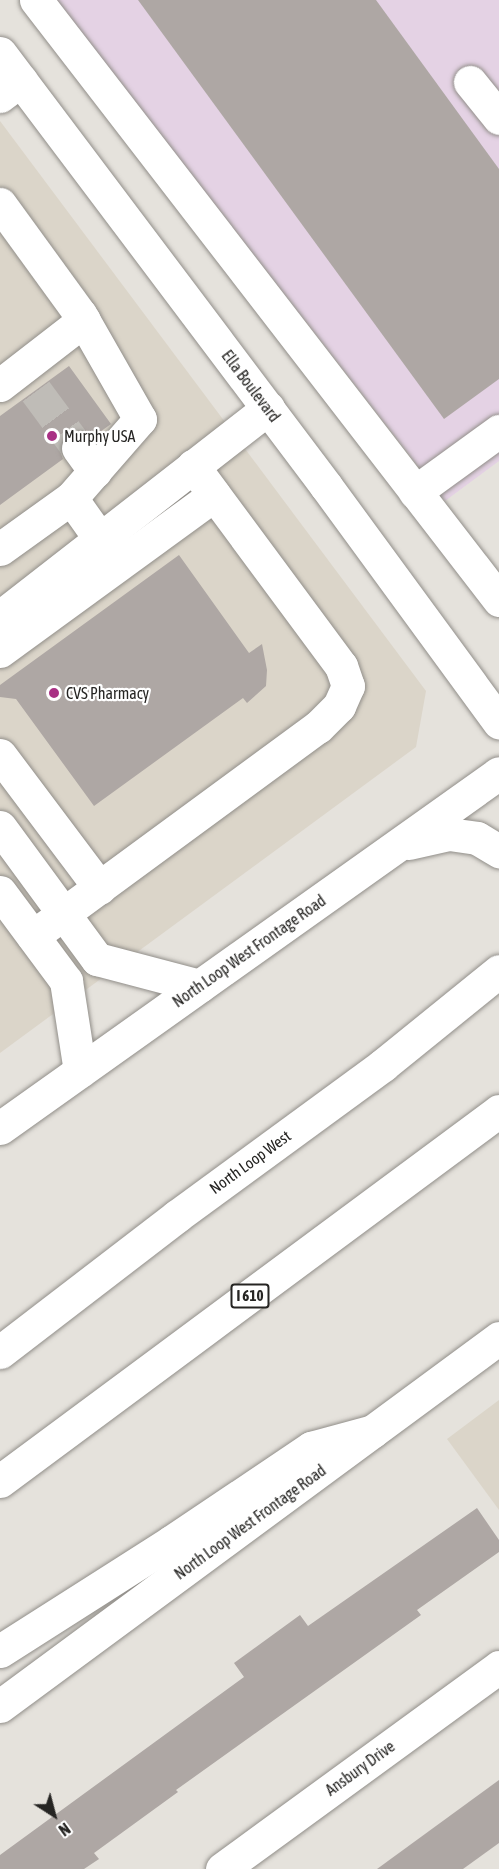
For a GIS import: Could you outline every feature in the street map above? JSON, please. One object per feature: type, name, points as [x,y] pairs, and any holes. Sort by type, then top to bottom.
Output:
[{"type":"main road","points":[[36,0],[499,600]]},
{"type":"main road","name":"Ella Boulevard","points":[[0,53],[10,88],[268,408],[499,722]]},
{"type":"main road","points":[[470,82],[499,118]]},
{"type":"main road","points":[[0,204],[84,320],[140,419],[86,460],[71,498],[0,549]]},
{"type":"main road","points":[[19,382],[84,320]]},
{"type":"main road","points":[[0,617],[268,408]]},
{"type":"main road","points":[[415,492],[499,431]]},
{"type":"main road","points":[[33,936],[318,727],[339,706],[348,686],[341,666],[194,466]]},
{"type":"main road","points":[[0,651],[214,495]]},
{"type":"main road","points":[[71,498],[100,539]]},
{"type":"main road","points":[[0,755],[99,888]]},
{"type":"main road","name":"North Loop West Frontage Road","points":[[0,1128],[499,773]]},
{"type":"main road","points":[[0,827],[97,959],[199,986]]},
{"type":"main road","points":[[396,847],[449,834],[477,838],[499,850]]},
{"type":"main road","points":[[0,892],[66,981],[80,1071]]},
{"type":"main road","name":"North Loop West","points":[[0,1352],[177,1216],[383,1065],[499,971]]},
{"type":"main road","name":"I 610","points":[[0,1481],[499,1111]]},
{"type":"main road","name":"North Loop West Frontage Road","points":[[0,1706],[499,1338]]},
{"type":"main road","points":[[0,1651],[171,1542],[310,1448],[373,1431]]},
{"type":"main road","name":"Ansbury Drive","points":[[222,1869],[499,1667]]},
{"type":"shaded area","points":[[56,0],[499,0],[499,461],[445,501]]},
{"type":"shaded area","points":[[0,121],[426,691],[416,747],[0,1053]]},
{"type":"shaded area","points":[[499,1400],[499,1510],[447,1439]]},
{"type":"building","points":[[138,0],[376,0],[499,169],[499,379],[444,419]]},
{"type":"building","name":"Murphy USA","points":[[69,366],[111,424],[93,437],[85,431],[76,429],[67,433],[61,441],[60,451],[63,459],[0,505],[0,416]]},
{"type":"building","name":"CVS Pharmacy","points":[[179,555],[249,653],[262,644],[267,670],[266,686],[247,703],[243,698],[94,806],[16,699],[0,697],[0,685]]},
{"type":"building","points":[[477,1508],[499,1540],[499,1552],[417,1610],[421,1615],[176,1790],[178,1792],[94,1853],[99,1859],[84,1869],[0,1869],[0,1855],[244,1677],[234,1663],[300,1615],[308,1626]]},
{"type":"building","points":[[499,1780],[499,1843],[463,1869],[377,1869]]},
{"type":"tunnel","points":[[36,391],[78,448]]},
{"type":"place","name":"Murphy USA","points":[[52,436]]},
{"type":"place","name":"CVS Pharmacy","points":[[54,693]]}]
